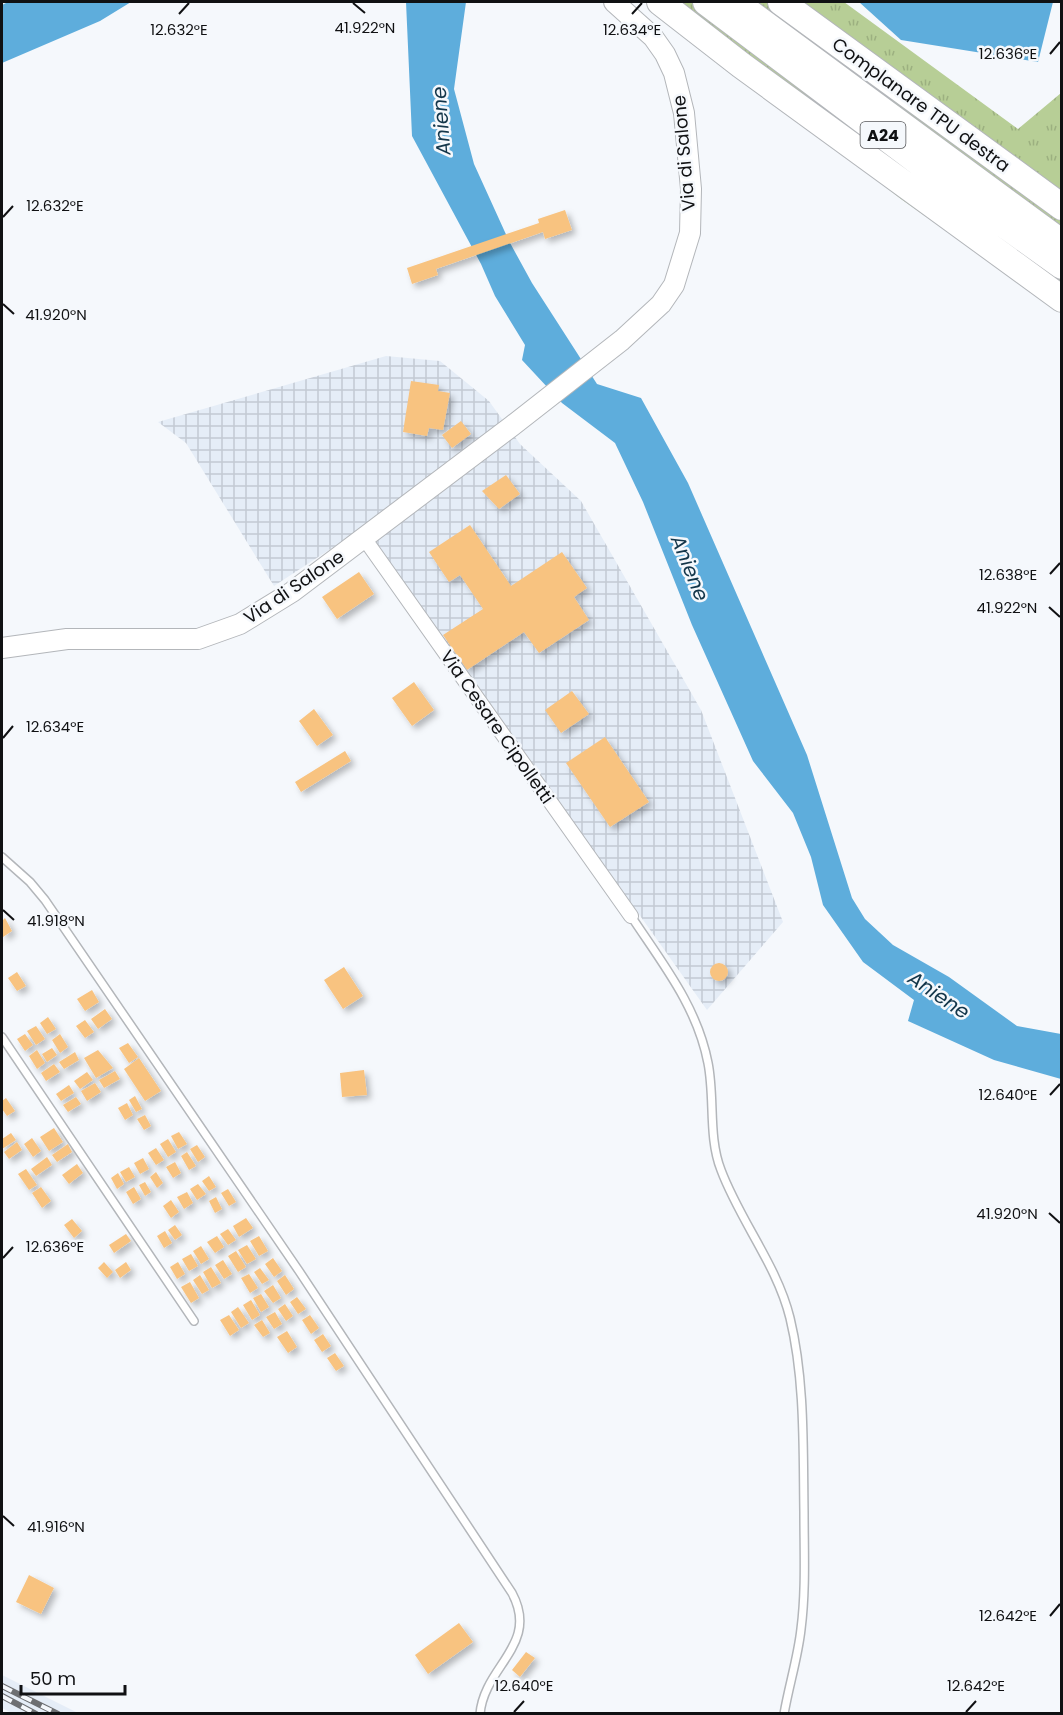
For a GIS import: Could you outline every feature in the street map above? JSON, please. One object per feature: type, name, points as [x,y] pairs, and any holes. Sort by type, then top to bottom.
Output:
[{"type":"highway","points":[[660,2],[741,65],[1059,298]]},
{"type":"highway","name":"A24","points":[[706,2],[949,185],[1062,266]]},
{"type":"highway","name":"A24","points":[[735,2],[1062,243]]},
{"type":"highway","name":"Complanare TPU destra","points":[[781,2],[1062,207]]},
{"type":"street","name":"Via di Salone","points":[[2,648],[67,639],[181,640],[212,635],[240,624],[267,608],[364,538],[512,426],[622,340],[661,304],[674,285],[690,233],[691,189],[684,113],[674,73],[653,37],[614,2]]},
{"type":"street","name":"Via Cesare Cipolletti","points":[[364,538],[630,916]]},
{"type":"lane","points":[[2,857],[30,882],[45,900],[299,1271],[512,1593],[520,1612],[520,1633],[484,1693],[480,1713]]},
{"type":"lane","points":[[630,916],[685,997],[701,1034],[708,1065],[715,1148],[721,1170],[773,1275],[790,1317],[797,1364],[804,1455],[805,1587],[801,1630],[784,1713]]},
{"type":"lane","points":[[2,1037],[194,1321]]},
{"type":"shaded area","points":[[386,356],[440,361],[489,401],[520,444],[581,501],[701,710],[783,922],[707,1010],[364,527],[274,586],[186,443],[158,422]]},
{"type":"shaded area","points":[[2,1675],[76,1713],[12,1713],[2,1708]]},
{"type":"green space","points":[[650,2],[844,2],[1018,129],[1061,93],[1061,312],[901,199]]},
{"type":"water","points":[[8,2],[131,2],[100,21],[2,63],[2,5]]},
{"type":"water","name":"Aniene","points":[[406,2],[466,2],[454,89],[474,164],[509,241],[532,283],[597,384],[641,398],[688,483],[807,755],[852,898],[865,919],[893,945],[949,977],[1017,1026],[1061,1034],[1061,1079],[994,1060],[908,1021],[914,1000],[863,962],[823,905],[811,857],[793,813],[753,761],[692,625],[643,502],[615,443],[562,403],[522,360],[525,345],[495,296],[481,264],[412,136]]},
{"type":"water","points":[[859,2],[1053,2],[1038,62],[901,40]]},
{"type":"building","points":[[565,210],[572,230],[545,239],[543,232],[436,269],[438,275],[412,284],[407,268],[539,223],[538,219]]},
{"type":"building","points":[[411,381],[439,385],[438,391],[450,393],[443,430],[429,428],[427,436],[403,432]]},
{"type":"building","points":[[461,421],[471,434],[452,448],[442,435]]},
{"type":"building","points":[[506,475],[520,494],[499,509],[482,491]]},
{"type":"building","points":[[470,525],[511,586],[562,552],[587,588],[574,597],[589,620],[539,653],[524,632],[467,670],[443,635],[483,609],[460,575],[449,582],[429,552]]},
{"type":"building","points":[[359,572],[374,594],[337,619],[322,597]]},
{"type":"building","points":[[414,682],[434,710],[412,726],[392,698]]},
{"type":"building","points":[[572,691],[589,714],[561,733],[545,710]]},
{"type":"building","points":[[314,709],[333,735],[317,746],[299,721]]},
{"type":"building","points":[[605,737],[649,802],[610,827],[566,763]]},
{"type":"building","points":[[345,751],[351,761],[301,792],[295,782]]},
{"type":"building","points":[[5,918],[12,931],[3,937],[2,921]]},
{"type":"building","points":[[719,963],[725,966],[728,972],[725,978],[719,981],[713,978],[710,972],[713,966]]},
{"type":"building","points":[[344,967],[363,996],[343,1009],[324,980]]},
{"type":"building","points":[[17,972],[26,986],[17,991],[8,978]]},
{"type":"building","points":[[92,990],[99,1002],[85,1011],[77,999]]},
{"type":"building","points":[[105,1009],[112,1019],[98,1029],[91,1019]]},
{"type":"building","points":[[48,1017],[56,1029],[47,1034],[40,1023]]},
{"type":"building","points":[[85,1020],[94,1032],[85,1038],[76,1026]]},
{"type":"building","points":[[36,1026],[45,1039],[36,1045],[27,1031]]},
{"type":"building","points":[[25,1034],[33,1045],[25,1051],[17,1039]]},
{"type":"building","points":[[60,1034],[68,1047],[60,1053],[52,1040]]},
{"type":"building","points":[[128,1043],[138,1057],[129,1063],[119,1048]]},
{"type":"building","points":[[52,1048],[57,1055],[47,1062],[42,1054]]},
{"type":"building","points":[[37,1050],[45,1063],[37,1069],[29,1056]]},
{"type":"building","points":[[98,1050],[113,1068],[96,1078],[84,1058]]},
{"type":"building","points":[[75,1052],[79,1060],[64,1069],[59,1062]]},
{"type":"building","points":[[139,1058],[161,1091],[145,1101],[124,1069]]},
{"type":"building","points":[[54,1064],[60,1072],[46,1081],[41,1073]]},
{"type":"building","points":[[364,1070],[367,1095],[342,1097],[340,1073]]},
{"type":"building","points":[[115,1071],[120,1079],[104,1088],[99,1080]]},
{"type":"building","points":[[87,1072],[93,1080],[80,1089],[74,1081]]},
{"type":"building","points":[[95,1083],[101,1092],[87,1101],[81,1091]]},
{"type":"building","points":[[69,1085],[74,1093],[61,1101],[56,1094]]},
{"type":"building","points":[[135,1096],[142,1109],[136,1112],[129,1100]]},
{"type":"building","points":[[76,1097],[81,1104],[68,1112],[63,1105]]},
{"type":"building","points":[[6,1098],[15,1111],[7,1116],[2,1109],[2,1101]]},
{"type":"building","points":[[127,1103],[133,1115],[125,1120],[118,1108]]},
{"type":"building","points":[[145,1115],[151,1126],[144,1130],[137,1119]]},
{"type":"building","points":[[54,1128],[63,1142],[49,1151],[40,1137]]},
{"type":"building","points":[[179,1132],[187,1144],[178,1149],[171,1136]]},
{"type":"building","points":[[11,1133],[16,1140],[2,1149],[2,1139]]},
{"type":"building","points":[[32,1138],[41,1151],[33,1157],[24,1144]]},
{"type":"building","points":[[168,1139],[176,1152],[168,1157],[160,1144]]},
{"type":"building","points":[[17,1142],[22,1150],[9,1159],[4,1152]]},
{"type":"building","points":[[68,1144],[72,1152],[57,1162],[52,1155]]},
{"type":"building","points":[[197,1145],[205,1157],[198,1162],[190,1149]]},
{"type":"building","points":[[156,1148],[164,1160],[156,1165],[148,1153]]},
{"type":"building","points":[[187,1152],[196,1166],[189,1170],[181,1156]]},
{"type":"building","points":[[47,1157],[52,1165],[36,1176],[31,1169]]},
{"type":"building","points":[[143,1158],[149,1169],[140,1174],[134,1163]]},
{"type":"building","points":[[175,1162],[181,1173],[173,1178],[166,1167]]},
{"type":"building","points":[[77,1164],[83,1173],[69,1184],[62,1175]]},
{"type":"building","points":[[129,1167],[135,1177],[126,1182],[120,1172]]},
{"type":"building","points":[[26,1169],[37,1185],[29,1190],[18,1174]]},
{"type":"building","points":[[156,1172],[163,1183],[157,1188],[150,1177]]},
{"type":"building","points":[[118,1173],[124,1184],[117,1189],[111,1178]]},
{"type":"building","points":[[209,1176],[216,1187],[209,1191],[202,1181]]},
{"type":"building","points":[[145,1182],[151,1192],[145,1196],[139,1185]]},
{"type":"building","points":[[198,1184],[206,1194],[197,1200],[190,1189]]},
{"type":"building","points":[[41,1187],[51,1201],[42,1208],[32,1193]]},
{"type":"building","points":[[134,1187],[141,1199],[133,1204],[126,1192]]},
{"type":"building","points":[[228,1189],[236,1202],[229,1206],[221,1193]]},
{"type":"building","points":[[187,1192],[193,1203],[184,1209],[177,1197]]},
{"type":"building","points":[[216,1197],[222,1209],[215,1213],[209,1201]]},
{"type":"building","points":[[171,1200],[179,1212],[171,1218],[163,1206]]},
{"type":"building","points":[[246,1218],[253,1228],[239,1237],[233,1226]]},
{"type":"building","points":[[72,1219],[82,1231],[74,1238],[64,1225]]},
{"type":"building","points":[[175,1225],[182,1235],[175,1240],[168,1230]]},
{"type":"building","points":[[228,1229],[236,1240],[228,1245],[220,1234]]},
{"type":"building","points":[[165,1231],[172,1243],[164,1248],[157,1236]]},
{"type":"building","points":[[126,1234],[131,1241],[114,1253],[109,1245]]},
{"type":"building","points":[[217,1236],[224,1247],[215,1253],[207,1242]]},
{"type":"building","points":[[259,1236],[268,1251],[259,1256],[250,1241]]},
{"type":"building","points":[[247,1245],[256,1259],[247,1264],[238,1250]]},
{"type":"building","points":[[201,1246],[209,1259],[201,1264],[193,1251]]},
{"type":"building","points":[[236,1251],[246,1267],[238,1272],[228,1256]]},
{"type":"building","points":[[191,1254],[198,1266],[189,1271],[182,1259]]},
{"type":"building","points":[[273,1258],[282,1271],[274,1277],[265,1264]]},
{"type":"building","points":[[223,1260],[232,1274],[224,1279],[215,1265]]},
{"type":"building","points":[[104,1262],[113,1272],[107,1278],[98,1268]]},
{"type":"building","points":[[126,1262],[131,1270],[120,1278],[115,1270]]},
{"type":"building","points":[[178,1262],[185,1274],[177,1279],[170,1267]]},
{"type":"building","points":[[211,1267],[221,1283],[212,1288],[203,1272]]},
{"type":"building","points":[[260,1268],[269,1280],[262,1284],[254,1272]]},
{"type":"building","points":[[249,1274],[258,1288],[250,1293],[241,1278]]},
{"type":"building","points":[[200,1275],[209,1290],[202,1294],[193,1280]]},
{"type":"building","points":[[285,1275],[294,1289],[286,1295],[277,1281]]},
{"type":"building","points":[[190,1282],[199,1298],[191,1303],[181,1287]]},
{"type":"building","points":[[273,1285],[281,1298],[273,1303],[264,1291]]},
{"type":"building","points":[[261,1294],[269,1307],[261,1312],[253,1298]]},
{"type":"building","points":[[297,1297],[306,1309],[298,1314],[290,1302]]},
{"type":"building","points":[[251,1300],[260,1315],[252,1320],[243,1305]]},
{"type":"building","points":[[285,1304],[293,1316],[286,1321],[278,1309]]},
{"type":"building","points":[[238,1307],[249,1323],[241,1328],[231,1312]]},
{"type":"building","points":[[275,1312],[282,1324],[274,1329],[266,1317]]},
{"type":"building","points":[[229,1315],[239,1330],[230,1336],[220,1320]]},
{"type":"building","points":[[310,1315],[319,1328],[311,1334],[302,1320]]},
{"type":"building","points":[[262,1320],[270,1333],[263,1337],[254,1325]]},
{"type":"building","points":[[287,1331],[297,1347],[288,1353],[277,1337]]},
{"type":"building","points":[[323,1334],[331,1346],[322,1352],[314,1340]]},
{"type":"building","points":[[335,1353],[344,1366],[336,1371],[327,1358]]},
{"type":"building","points":[[29,1575],[54,1588],[41,1614],[16,1602]]},
{"type":"building","points":[[459,1623],[473,1642],[428,1674],[415,1655]]},
{"type":"building","points":[[526,1652],[535,1658],[520,1677],[512,1670]]},
{"type":"railway","points":[[2,1686],[58,1714]]},
{"type":"railway","points":[[2,1696],[36,1714]]}]
